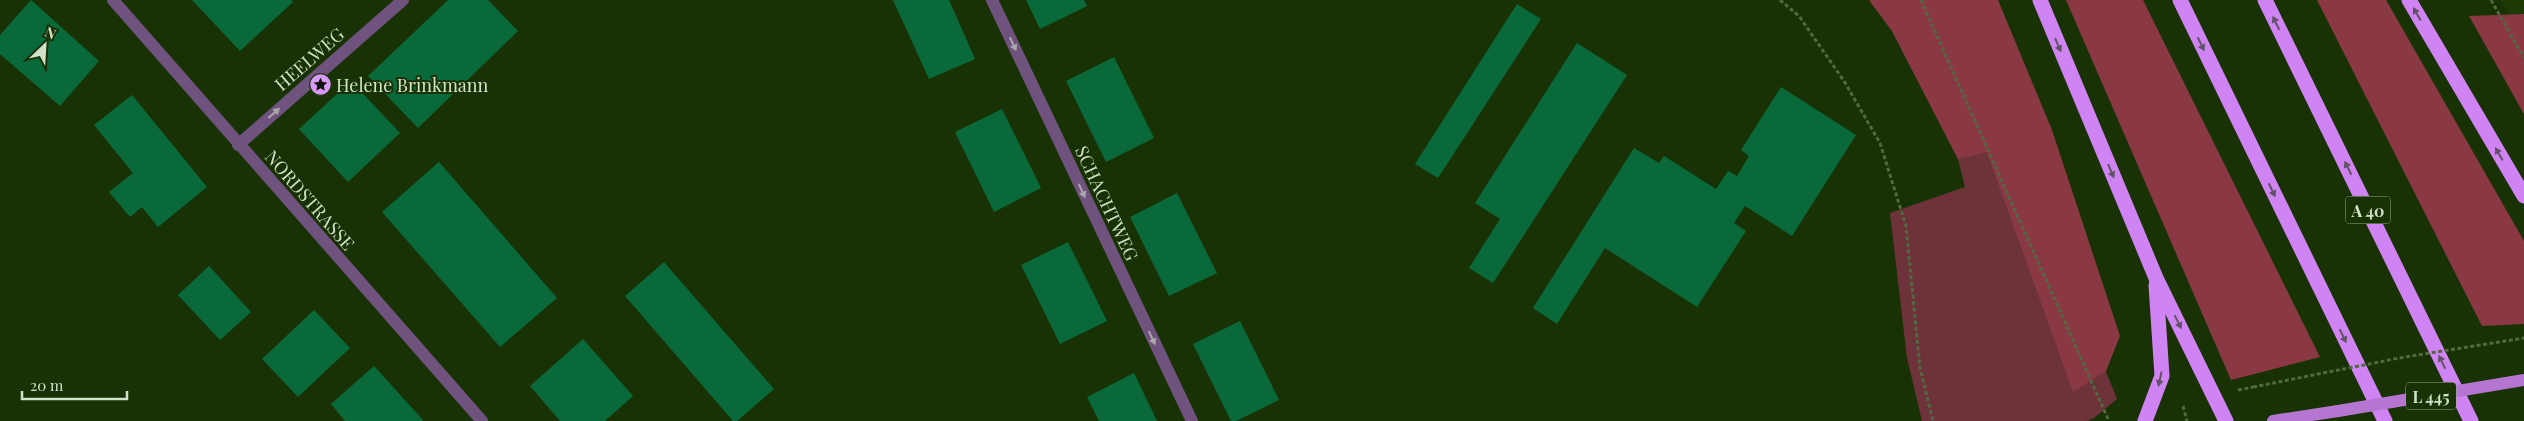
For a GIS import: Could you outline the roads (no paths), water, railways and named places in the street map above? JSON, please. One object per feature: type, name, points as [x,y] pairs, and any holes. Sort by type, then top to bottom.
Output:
[{"type":"highway","points":[[2040,0],[2156,278],[2226,421]]},
{"type":"highway","points":[[2180,0],[2385,421]]},
{"type":"highway","name":"A 40","points":[[2265,0],[2471,421]]},
{"type":"highway","points":[[2409,0],[2524,196]]},
{"type":"highway","points":[[2145,421],[2162,376],[2156,278]]},
{"type":"main road","name":"L 445","points":[[2274,421],[2524,380]]},
{"type":"main road","points":[[2327,421],[2338,411]]},
{"type":"street","name":"NORDSTRASSE","points":[[113,0],[238,145],[482,421]]},
{"type":"street","name":"HEELWEG","points":[[238,145],[403,0]]},
{"type":"street","name":"SCHACHTWEG","points":[[992,0],[1192,421]]},
{"type":"place","name":"Helene Brinkmann","points":[[320,85]]}]
